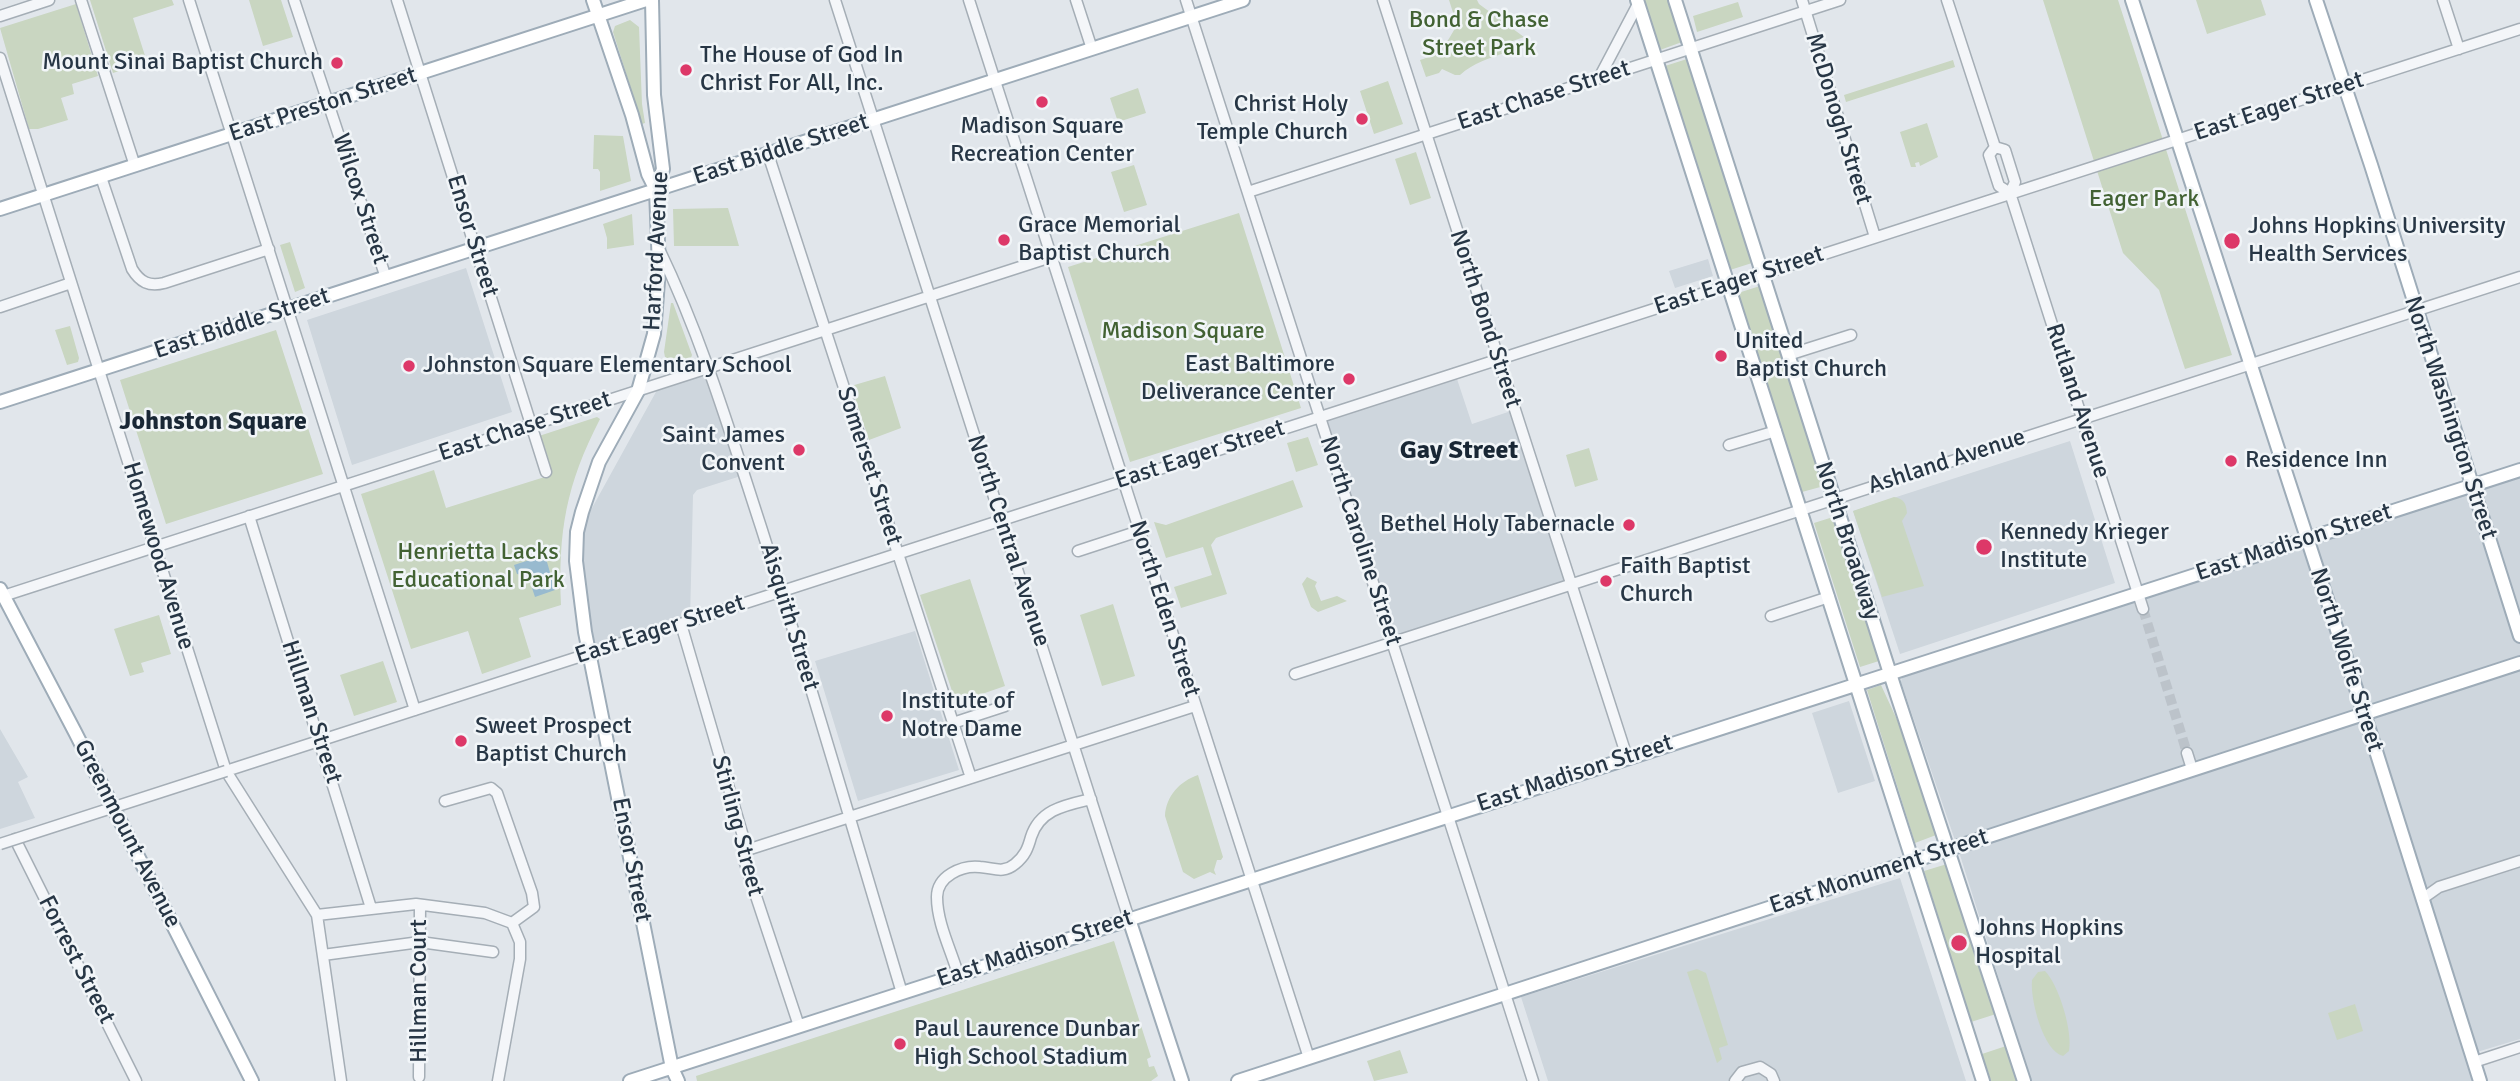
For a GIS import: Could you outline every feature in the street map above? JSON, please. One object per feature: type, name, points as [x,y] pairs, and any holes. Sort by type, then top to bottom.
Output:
[{"type":"main road","points":[[593,0],[656,190]]},
{"type":"main road","name":"East Preston Street","points":[[0,209],[646,0]]},
{"type":"main road","name":"Harford Avenue","points":[[590,653],[577,578],[577,533],[588,489],[599,462],[638,391],[654,334],[659,248],[656,190],[663,169],[653,85],[652,0]]},
{"type":"main road","name":"East Biddle Street","points":[[0,402],[1243,0]]},
{"type":"main road","name":"North Broadway","points":[[1675,0],[1889,673],[2024,1081]]},
{"type":"main road","name":"North Wolfe Street","points":[[2133,0],[2480,1081]]},
{"type":"main road","name":"North Washington Street","points":[[2316,0],[2520,636]]},
{"type":"main road","name":"North Broadway","points":[[1637,2],[1983,1081]]},
{"type":"main road","name":"East Madison Street","points":[[630,1081],[2520,470]]},
{"type":"main road","name":"Greenmount Avenue","points":[[1,594],[252,1081]]},
{"type":"main road","name":"Ensor Street","points":[[590,653],[672,1068],[678,1081]]},
{"type":"main road","name":"East Monument Street","points":[[1238,1081],[2520,663]]},
{"type":"main road","name":"North Central Avenue","points":[[1129,919],[1182,1081]]},
{"type":"main road","points":[[667,1081],[672,1068]]},
{"type":"street","points":[[0,16],[49,0]]},
{"type":"street","points":[[81,0],[135,166]]},
{"type":"street","points":[[189,0],[415,710]]},
{"type":"street","name":"Wilcox Street","points":[[294,0],[386,278]]},
{"type":"street","name":"Ensor Street","points":[[397,0],[546,471]]},
{"type":"street","name":"North Central Avenue","points":[[835,0],[1129,919]]},
{"type":"street","name":"North Eden Street","points":[[968,0],[1309,1058]]},
{"type":"street","points":[[1076,0],[1092,49]]},
{"type":"street","name":"North Caroline Street","points":[[1186,0],[1533,1081]]},
{"type":"street","name":"North Bond Street","points":[[1383,0],[1627,757]]},
{"type":"street","name":"McDonogh Street","points":[[1802,0],[1875,237]]},
{"type":"street","name":"East Chase Street","points":[[1248,192],[1840,0]]},
{"type":"street","name":"Rutland Avenue","points":[[1947,0],[1995,148]]},
{"type":"street","points":[[2443,0],[2459,49]]},
{"type":"street","points":[[1599,78],[1637,2]]},
{"type":"street","name":"East Eager Street","points":[[0,844],[2520,29]]},
{"type":"street","name":"Homewood Avenue","points":[[0,58],[226,771],[317,915]]},
{"type":"street","name":"Rutland Avenue","points":[[1995,148],[1989,155],[1997,181],[1999,186],[2010,193],[2143,609]]},
{"type":"street","name":"Rutland Avenue","points":[[1995,148],[2005,150],[2015,182],[2010,193]]},
{"type":"street","name":"Somerset Street","points":[[768,154],[971,778]]},
{"type":"street","points":[[101,177],[132,268],[136,276],[149,285],[164,284],[269,249]]},
{"type":"street","name":"Aisquith Street","points":[[659,248],[710,367],[781,591],[902,993]]},
{"type":"street","name":"East Chase Street","points":[[1,594],[1051,257]]},
{"type":"street","name":"Ashland Avenue","points":[[1295,674],[2520,277]]},
{"type":"street","points":[[0,307],[71,283]]},
{"type":"street","points":[[1788,355],[1851,335]]},
{"type":"street","points":[[1730,445],[1776,430]]},
{"type":"street","name":"Hillman Street","points":[[249,516],[371,908]]},
{"type":"street","points":[[1078,551],[1139,531]]},
{"type":"street","points":[[1770,616],[1829,597]]},
{"type":"street","name":"Stirling Street","points":[[681,624],[747,850],[744,860],[799,1026]]},
{"type":"street","points":[[953,723],[1006,706]]},
{"type":"street","points":[[747,850],[1195,706]]},
{"type":"street","points":[[2188,753],[2192,769]]},
{"type":"street","points":[[445,801],[491,788],[497,793],[534,907],[512,923]]},
{"type":"street","points":[[958,974],[939,911],[937,895],[940,886],[953,872],[963,869],[1009,868],[1026,852],[1035,826],[1047,813],[1065,805],[1091,799]]},
{"type":"street","name":"Forrest Street","points":[[15,839],[136,1081]]},
{"type":"street","points":[[2422,899],[2439,887],[2520,861]]},
{"type":"street","points":[[341,1081],[317,915],[420,905],[485,913],[512,923],[520,942],[520,959],[498,1081]]},
{"type":"street","name":"Hillman Court","points":[[419,1077],[420,905]]},
{"type":"street","points":[[323,955],[420,942],[493,952]]},
{"type":"street","points":[[2474,1062],[2520,1046]]},
{"type":"street","points":[[1735,1081],[1742,1072],[1760,1067],[1771,1074],[1774,1081]]},
{"type":"shaded area","points":[[1708,259],[1713,276],[1675,288],[1669,271]]},
{"type":"shaded area","name":"Johnston Square Elementary School","points":[[466,268],[512,412],[352,465],[307,320]]},
{"type":"shaded area","points":[[711,366],[744,475],[697,490],[693,495],[690,621],[589,655],[584,623],[581,528],[662,381]]},
{"type":"shaded area","points":[[1455,373],[1472,424],[1514,410],[1569,584],[1391,640],[1320,417]]},
{"type":"shaded area","name":"Kennedy Krieger Institute","points":[[2070,441],[2115,583],[1900,654],[1853,511]]},
{"type":"shaded area","points":[[2520,471],[2520,1039],[2477,1052],[2486,1081],[2031,1081],[1960,855],[1901,682],[1902,677],[2473,491]]},
{"type":"shaded area","name":"Institute of Notre Dame","points":[[915,631],[959,770],[858,801],[815,661]]},
{"type":"shaded area","points":[[1849,701],[1875,781],[1838,793],[1812,713]]},
{"type":"shaded area","points":[[0,729],[28,777],[18,782],[35,818],[0,829]]},
{"type":"shaded area","points":[[1900,878],[1966,1081],[1548,1081],[1521,997]]},
{"type":"green space","points":[[90,0],[172,0],[174,5],[133,18],[147,62],[113,73]]},
{"type":"green space","points":[[249,0],[281,0],[293,37],[263,46]]},
{"type":"green space","name":"Bond & Chase Street Park","points":[[1449,0],[1477,0],[1524,37],[1507,43],[1507,52],[1476,64],[1460,75],[1442,69],[1439,73],[1426,77],[1420,60],[1443,47],[1457,25]]},
{"type":"green space","points":[[1644,0],[1668,0],[1682,42],[1660,50]]},
{"type":"green space","name":"Eager Park","points":[[2043,0],[2118,0],[2232,355],[2185,369],[2159,290],[2123,253]]},
{"type":"green space","points":[[2196,0],[2261,0],[2266,15],[2207,34]]},
{"type":"green space","points":[[1738,2],[1743,17],[1697,32],[1693,16]]},
{"type":"green space","points":[[76,4],[98,76],[72,84],[74,94],[61,98],[68,120],[29,129],[0,28]]},
{"type":"green space","points":[[630,20],[639,27],[645,123],[642,124],[613,32],[615,26]]},
{"type":"green space","points":[[1687,59],[1752,263],[1730,270],[1665,66]]},
{"type":"green space","points":[[1953,60],[1955,67],[1846,102],[1844,95]]},
{"type":"green space","points":[[1388,81],[1403,124],[1374,134],[1360,91]]},
{"type":"green space","points":[[1138,88],[1146,113],[1118,122],[1110,98]]},
{"type":"green space","points":[[1927,123],[1938,157],[1920,166],[1919,162],[1915,163],[1916,167],[1911,167],[1900,132]]},
{"type":"green space","points":[[594,135],[623,136],[631,181],[600,191],[600,172],[593,169]]},
{"type":"green space","points":[[1416,152],[1431,198],[1410,205],[1395,159]]},
{"type":"green space","points":[[1134,165],[1147,205],[1124,212],[1111,172]]},
{"type":"green space","points":[[728,208],[739,246],[674,246],[673,209]]},
{"type":"green space","name":"Madison Square","points":[[1239,213],[1301,408],[1130,462],[1068,267]]},
{"type":"green space","points":[[632,214],[634,245],[607,249],[603,224]]},
{"type":"green space","points":[[290,242],[305,288],[295,292],[280,245]]},
{"type":"green space","points":[[1760,286],[1824,486],[1802,492],[1738,293]]},
{"type":"green space","points":[[671,303],[692,355],[691,358],[674,363],[665,357],[664,352]]},
{"type":"green space","points":[[70,326],[79,358],[78,362],[67,365],[55,330]]},
{"type":"green space","name":"Johnston Square","points":[[276,330],[323,474],[166,524],[120,380]]},
{"type":"green space","points":[[885,376],[901,428],[869,440],[851,386]]},
{"type":"green space","name":"Henrietta Lacks Educational Park","points":[[597,417],[600,419],[579,466],[567,509],[561,554],[561,605],[519,618],[531,657],[482,674],[468,631],[411,649],[361,494],[434,470],[446,508],[551,475],[539,436]]},
{"type":"green space","points":[[1308,437],[1318,465],[1296,472],[1287,443]]},
{"type":"green space","points":[[1589,448],[1598,480],[1575,487],[1566,455]]},
{"type":"green space","points":[[1293,480],[1303,507],[1216,538],[1211,545],[1227,594],[1181,608],[1174,587],[1212,575],[1203,547],[1166,558],[1154,522],[1166,525]]},
{"type":"green space","points":[[1894,497],[1902,500],[1906,507],[1907,513],[1902,521],[1924,586],[1882,597],[1853,511]]},
{"type":"green space","points":[[1833,517],[1879,661],[1860,667],[1814,523]]},
{"type":"green space","points":[[1307,577],[1317,582],[1315,586],[1321,601],[1337,596],[1347,601],[1318,612],[1311,607],[1302,584]]},
{"type":"green space","points":[[970,579],[1005,686],[956,703],[920,595]]},
{"type":"green space","points":[[1113,604],[1135,676],[1102,686],[1080,615]]},
{"type":"green space","points":[[159,615],[171,654],[141,663],[144,672],[130,676],[114,629]]},
{"type":"green space","points":[[383,661],[397,702],[354,716],[340,675]]},
{"type":"green space","points":[[1881,685],[1905,737],[1936,835],[1915,843],[1867,690]]},
{"type":"green space","points":[[1198,775],[1223,857],[1217,860],[1214,870],[1216,875],[1210,872],[1194,879],[1183,872],[1165,816],[1168,802],[1175,790]]},
{"type":"green space","points":[[1947,864],[1996,1014],[1971,1022],[1924,871]]},
{"type":"green space","points":[[1114,941],[1151,1057],[1147,1059],[1149,1067],[1154,1066],[1158,1076],[1151,1081],[697,1081],[696,1076]]},
{"type":"green space","points":[[1697,969],[1706,973],[1728,1045],[1719,1048],[1722,1059],[1717,1063],[1687,972]]},
{"type":"green space","points":[[2045,971],[2060,997],[2067,1021],[2070,1043],[2069,1051],[2063,1056],[2049,1045],[2039,1023],[2033,999],[2032,980],[2038,972]]},
{"type":"green space","points":[[2355,1004],[2363,1031],[2337,1040],[2328,1013]]},
{"type":"green space","points":[[2006,1046],[2017,1081],[1991,1081],[1982,1054]]},
{"type":"green space","points":[[1400,1050],[1408,1073],[1374,1081],[1367,1061]]},
{"type":"water","points":[[545,555],[555,590],[535,597],[528,576],[517,574],[514,565]]},
{"type":"tunnel","points":[[2143,609],[2187,753]]},
{"type":"place","name":"Mount Sinai Baptist Church","points":[[337,63]]},
{"type":"place","name":"The House of God In Christ For All, Inc.","points":[[686,70]]},
{"type":"place","name":"Madison Square Recreation Center","points":[[1042,102]]},
{"type":"place","name":"Christ Holy Temple Church","points":[[1362,119]]},
{"type":"place","name":"Grace Memorial Baptist Church","points":[[1004,240]]},
{"type":"place","name":"Johns Hopkins University Health Services","points":[[2232,241]]},
{"type":"place","name":"United Baptist Church","points":[[1721,356]]},
{"type":"place","name":"Johnston Square Elementary School","points":[[409,366]]},
{"type":"place","name":"East Baltimore Deliverance Center","points":[[1349,379]]},
{"type":"place","name":"Saint James Convent","points":[[799,450]]},
{"type":"place","name":"Residence Inn","points":[[2231,461]]},
{"type":"place","name":"Bethel Holy Tabernacle","points":[[1629,525]]},
{"type":"place","name":"Kennedy Krieger Institute","points":[[1984,547]]},
{"type":"place","name":"Faith Baptist Church","points":[[1606,581]]},
{"type":"place","name":"Institute of Notre Dame","points":[[887,716]]},
{"type":"place","name":"Sweet Prospect Baptist Church","points":[[461,741]]},
{"type":"place","name":"Johns Hopkins Hospital","points":[[1959,943]]},
{"type":"place","name":"Paul Laurence Dunbar High School Stadium","points":[[900,1044]]},
{"type":"district","name":"Johnston Square","points":[[213,422]]},
{"type":"district","name":"Gay Street","points":[[1459,451]]}]
